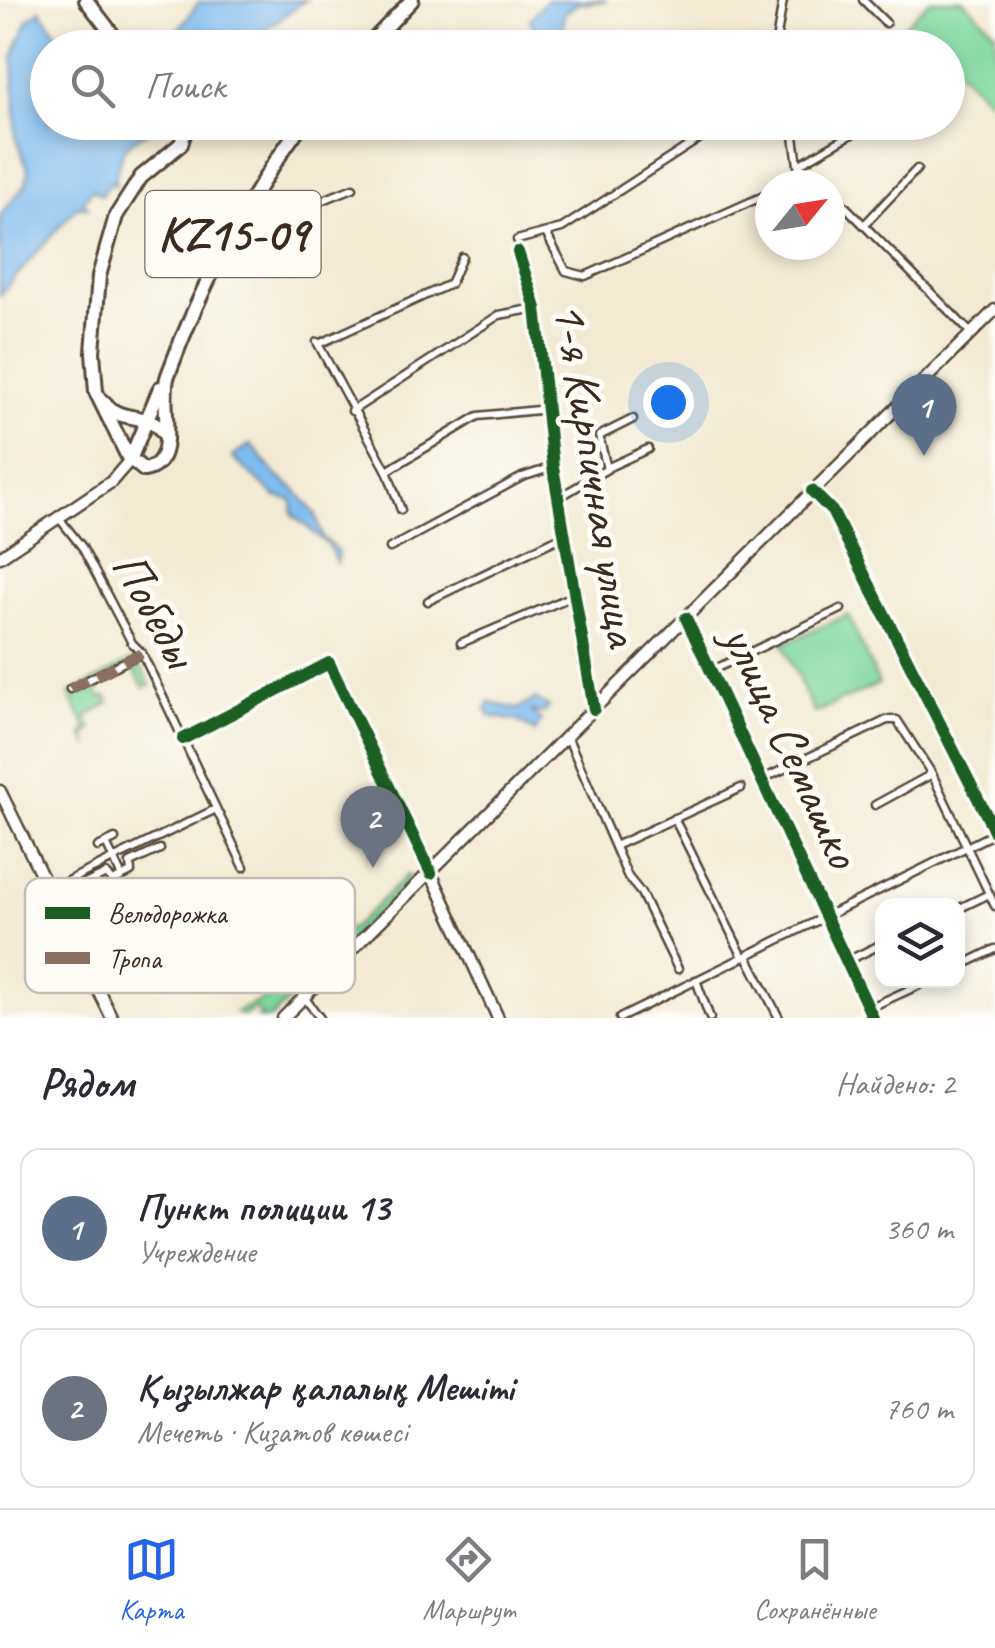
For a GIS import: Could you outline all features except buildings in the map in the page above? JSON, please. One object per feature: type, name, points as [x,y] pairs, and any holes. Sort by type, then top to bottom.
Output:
[{"type":"highway","points":[[86,0],[109,30]]},
{"type":"highway","points":[[383,30],[412,0]]},
{"type":"highway","name":"KZ15-09","points":[[126,465],[122,446],[99,402],[93,375],[98,276],[108,238],[135,184],[183,140]]},
{"type":"highway","name":"KZ15-09","points":[[167,444],[163,392],[176,354],[239,223],[292,140]]},
{"type":"highway","name":"KZ15-09","points":[[108,238],[99,293],[100,389],[114,414],[153,423]]},
{"type":"highway","name":"KZ15-09","points":[[126,465],[141,434],[153,423],[176,354]]},
{"type":"highway","points":[[126,465],[148,470],[163,459],[167,444],[153,423]]},
{"type":"main road","points":[[355,947],[995,310]]},
{"type":"main road","points":[[0,557],[111,482],[126,465]]},
{"type":"main road","points":[[111,482],[148,470]]},
{"type":"main road","points":[[0,792],[42,878]]},
{"type":"main road","points":[[431,872],[498,1018]]},
{"type":"main road","points":[[100,993],[112,1018]]},
{"type":"main road","points":[[284,1018],[308,993]]},
{"type":"street","points":[[778,30],[783,0]]},
{"type":"street","points":[[863,0],[886,23]]},
{"type":"street","points":[[517,240],[562,228],[697,140]]},
{"type":"street","points":[[795,140],[802,170]]},
{"type":"street","points":[[799,168],[845,140]]},
{"type":"street","points":[[866,223],[917,169]]},
{"type":"street","points":[[239,223],[284,216],[352,188]]},
{"type":"street","points":[[546,233],[566,270],[585,276],[755,200]]},
{"type":"street","points":[[845,205],[972,334]]},
{"type":"street","name":"1-я Кирпичная улица","points":[[518,252],[536,308],[553,466],[594,709]]},
{"type":"street","points":[[402,510],[387,471],[319,343],[450,284],[462,257]]},
{"type":"street","name":"1-я Кирпичная улица","points":[[352,411],[499,316],[536,308]]},
{"type":"street","points":[[387,471],[478,416],[548,410]]},
{"type":"street","points":[[608,467],[599,436],[633,419]]},
{"type":"street","points":[[558,498],[648,448]]},
{"type":"street","points":[[390,548],[522,477],[553,466]]},
{"type":"street","points":[[620,1018],[995,833],[832,511],[812,491]]},
{"type":"street","name":"Победы","points":[[60,518],[82,548],[132,644],[142,652],[244,867]]},
{"type":"street","points":[[428,601],[564,536]]},
{"type":"street","points":[[461,643],[574,596]]},
{"type":"street","points":[[713,670],[842,610]]},
{"type":"street","name":"улица Семашко","points":[[686,618],[874,1018]]},
{"type":"street","points":[[70,689],[142,652]]},
{"type":"street","name":"Победы","points":[[183,738],[329,664],[431,872]]},
{"type":"street","points":[[763,779],[892,719],[904,726],[932,774],[995,906]]},
{"type":"street","points":[[567,736],[628,877],[641,893],[678,969]]},
{"type":"street","points":[[874,805],[932,774]]},
{"type":"street","points":[[617,846],[741,788]]},
{"type":"street","points":[[74,878],[216,808]]},
{"type":"street","points":[[674,818],[778,1018]]},
{"type":"street","points":[[115,839],[102,845],[114,858],[122,877],[132,871],[130,863],[160,849]]},
{"type":"street","points":[[965,906],[989,894]]},
{"type":"street","points":[[847,960],[875,947]]},
{"type":"street","points":[[965,964],[995,949]]},
{"type":"street","points":[[696,980],[710,1018]]},
{"type":"street","points":[[869,1008],[911,988]]},
{"type":"street","points":[[304,997],[320,1018]]},
{"type":"green space","points":[[930,0],[963,0],[995,31],[995,107],[965,77],[965,30],[899,30]]},
{"type":"green space","points":[[848,615],[879,684],[814,713],[783,644]]},
{"type":"green space","points":[[137,658],[150,685],[143,687],[132,666],[97,683],[99,697],[107,697],[109,703],[86,717],[92,730],[85,734],[89,747],[82,733],[87,730],[69,694]]},
{"type":"green space","points":[[407,875],[411,879],[355,935],[355,926]]},
{"type":"green space","points":[[276,993],[297,993],[271,1018],[257,1018],[261,1015],[255,1008],[244,1016],[236,1012]]},
{"type":"water","points":[[306,0],[264,30],[178,30],[199,2]]},
{"type":"water","points":[[546,0],[607,0],[577,4],[564,13],[562,30],[534,30],[530,19]]},
{"type":"water","points":[[40,10],[55,30],[30,30],[30,140],[134,140],[119,161],[115,187],[112,180],[101,195],[93,189],[83,201],[88,207],[77,207],[0,295],[0,215],[26,184],[28,169],[16,139],[13,56],[28,20]]},
{"type":"water","points":[[251,444],[316,515],[322,537],[338,551],[337,565],[329,546],[293,515],[292,500],[276,497],[232,457]]},
{"type":"water","points":[[535,699],[549,707],[544,713],[532,711],[541,721],[535,732],[518,721],[490,716],[486,709],[490,703],[518,709]]},
{"type":"marked path","points":[[70,689],[142,653]]},
{"type":"cycle path","points":[[518,252],[536,308],[553,467],[594,709]]},
{"type":"cycle path","points":[[812,491],[832,511],[995,832]]},
{"type":"cycle path","points":[[686,618],[873,1018]]},
{"type":"cycle path","points":[[183,739],[329,663],[431,873]]},
{"type":"place","name":"Пункт полиции 13","points":[[924,456]]},
{"type":"place","name":"Қызылжар қалалық Мешіті","points":[[373,868]]}]
